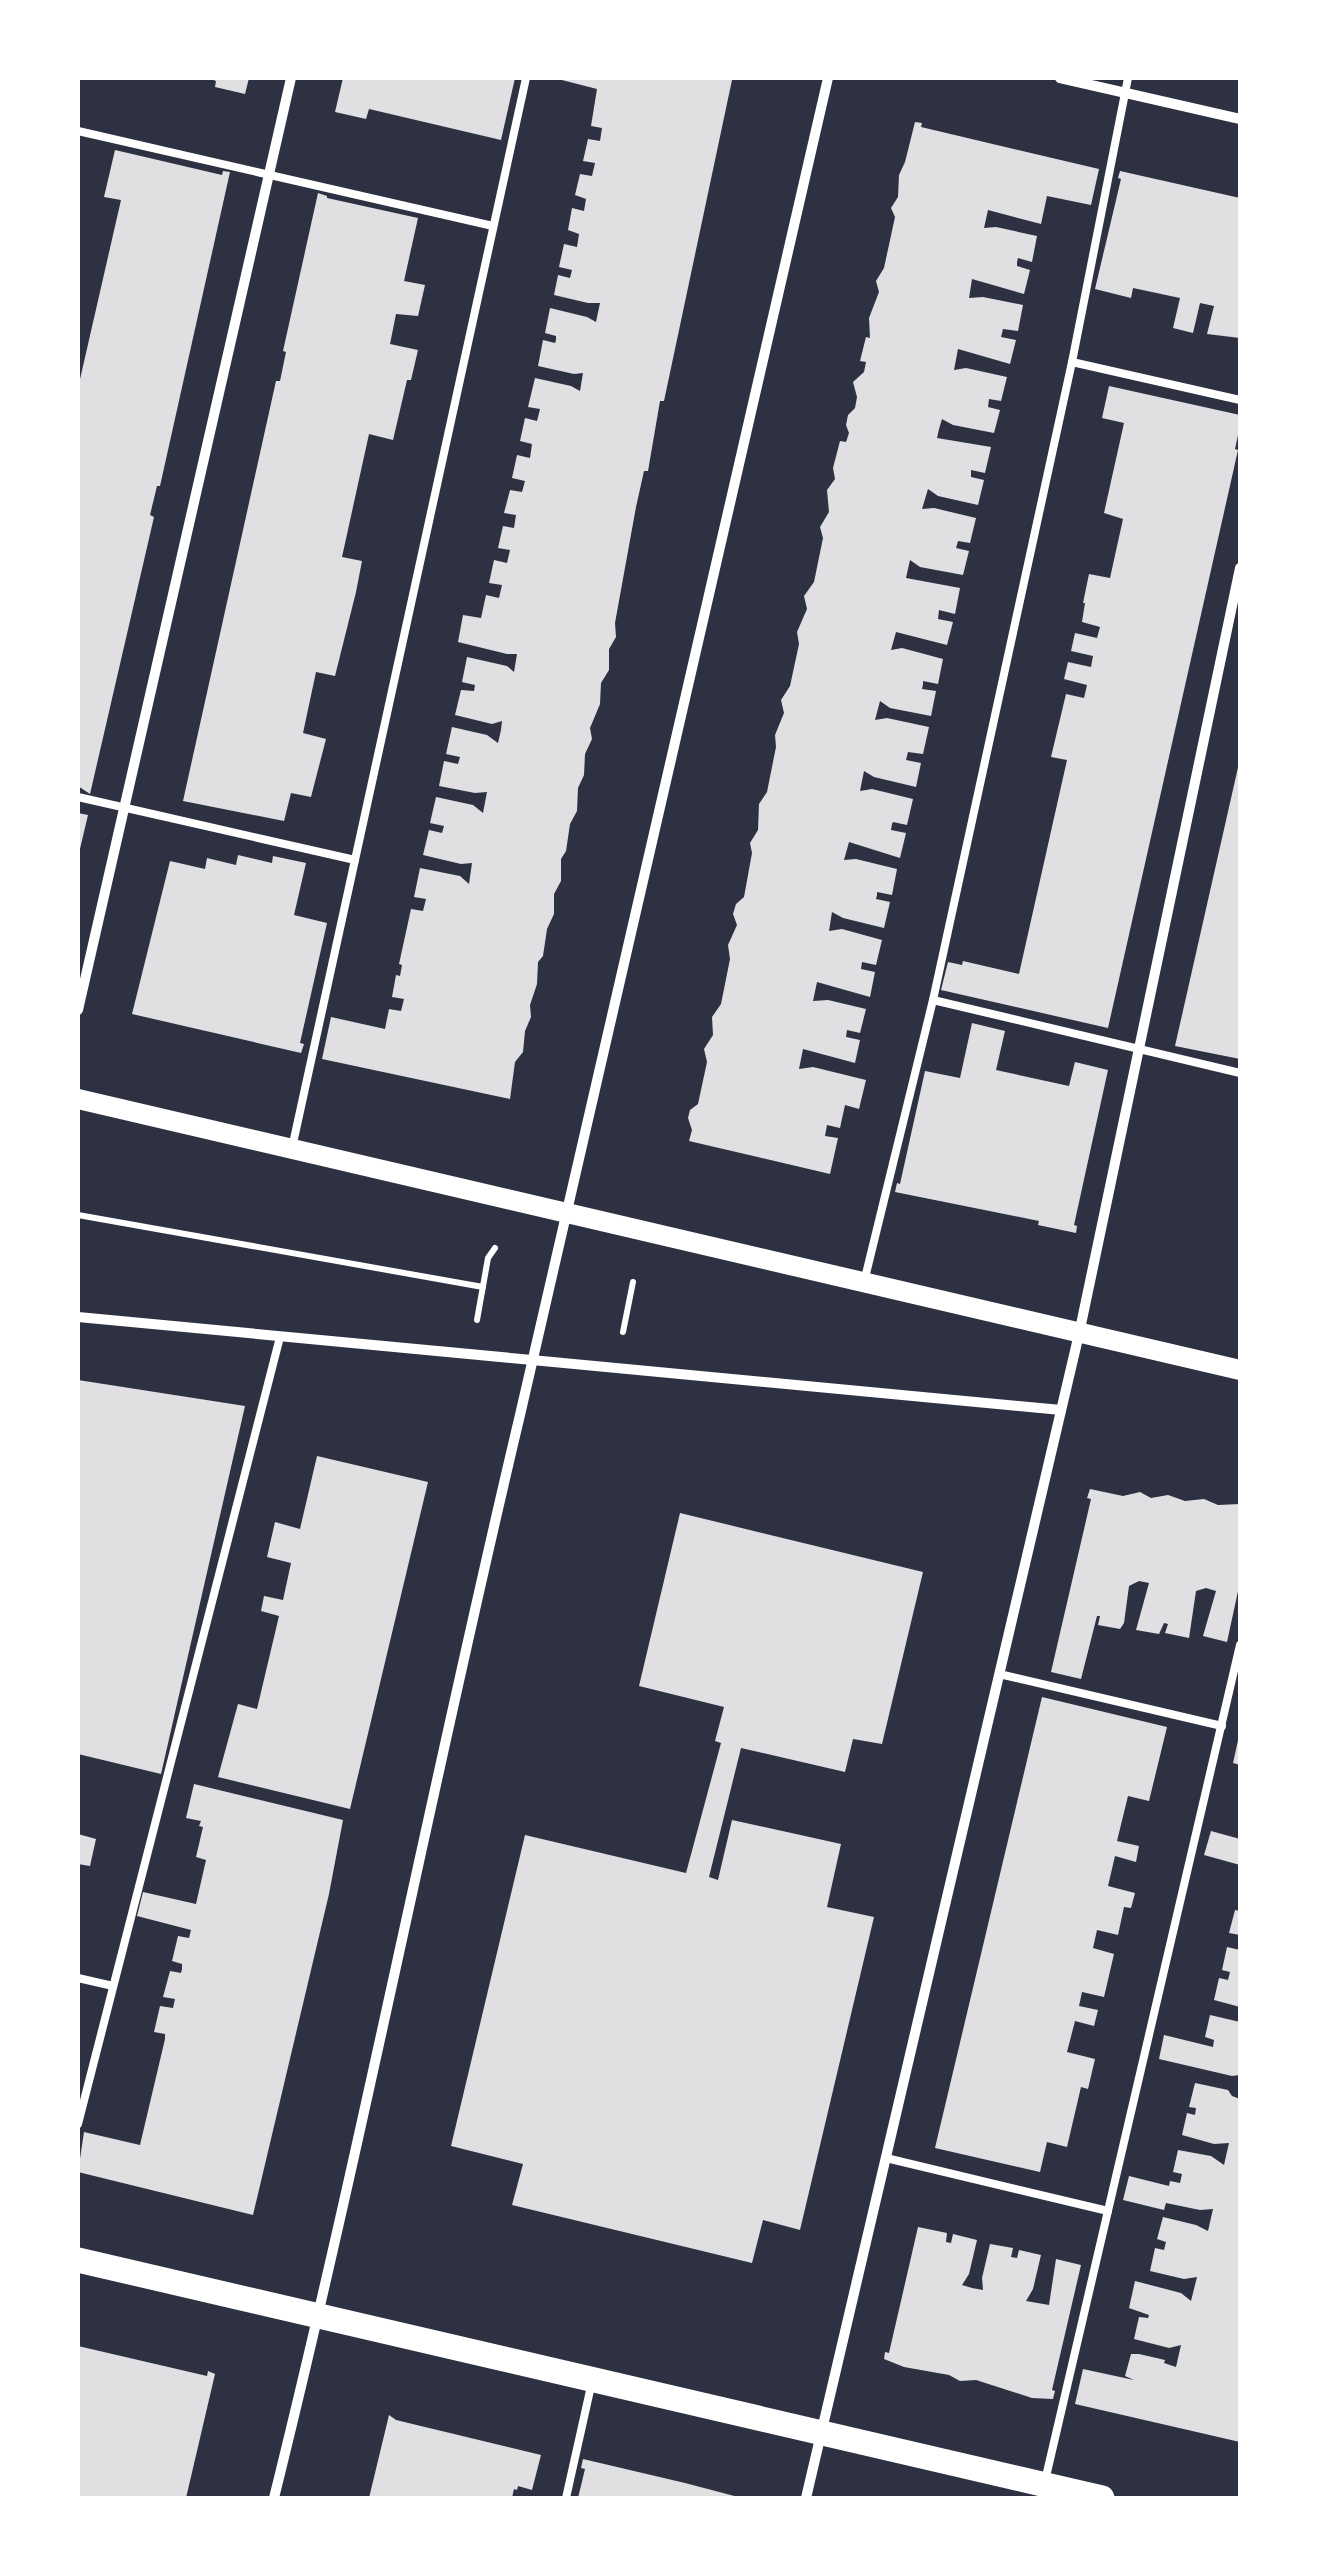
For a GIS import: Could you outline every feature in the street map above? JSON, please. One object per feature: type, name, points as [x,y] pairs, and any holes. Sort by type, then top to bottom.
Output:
[{"type":"main road","points":[[78,1099],[1240,1370]]},
{"type":"main road","points":[[78,2260],[821,2434],[1042,2492],[1102,2498]]},
{"type":"street","points":[[78,1010],[291,78]]},
{"type":"street","points":[[274,2498],[828,78]]},
{"type":"street","points":[[1060,78],[1240,119]]},
{"type":"street","points":[[806,2498],[1079,1334],[1240,568]]},
{"type":"street","points":[[78,1317],[1061,1410]]},
{"type":"lane","points":[[291,1149],[526,78]]},
{"type":"lane","points":[[864,1282],[933,1000],[1072,362],[1128,78]]},
{"type":"lane","points":[[78,131],[494,226]]},
{"type":"lane","points":[[1072,362],[1240,400]]},
{"type":"lane","points":[[78,797],[355,860]]},
{"type":"lane","points":[[933,1000],[1240,1072]]},
{"type":"lane","points":[[78,2124],[280,1337]]},
{"type":"lane","points":[[1042,2492],[1240,1645]]},
{"type":"lane","points":[[999,1674],[1222,1726]]},
{"type":"lane","points":[[78,1978],[113,1986]]},
{"type":"lane","points":[[886,2158],[1108,2210]]},
{"type":"lane","points":[[566,2498],[592,2380]]},
{"type":"path","points":[[78,1215],[483,1287]]},
{"type":"path","points":[[477,1322],[488,1258],[495,1248]]},
{"type":"path","points":[[622,1332],[632,1282]]},
{"type":"building","points":[[208,78],[249,78],[245,94],[215,87],[216,81]]},
{"type":"building","points":[[343,78],[515,78],[501,140],[369,109],[366,119],[335,112]]},
{"type":"building","points":[[554,78],[732,80],[664,401],[660,401],[648,471],[644,471],[636,507],[615,623],[616,637],[609,649],[609,670],[601,683],[600,704],[590,728],[592,739],[585,754],[577,811],[561,859],[554,914],[538,962],[531,1017],[523,1052],[515,1062],[510,1099],[322,1059],[331,1017],[385,1029],[389,1009],[401,1011],[404,999],[392,997],[396,975],[400,976],[411,909],[423,911],[426,899],[414,897],[420,868],[460,876],[469,884],[472,863],[423,855],[429,830],[442,833],[444,826],[430,823],[436,797],[473,805],[483,813],[487,792],[439,786],[444,761],[458,764],[460,757],[446,754],[452,727],[487,735],[498,743],[501,730],[502,721],[492,724],[455,715],[461,690],[474,691],[475,685],[462,682],[467,657],[507,666],[514,672],[517,654],[458,642],[463,615],[481,618],[486,595],[499,598],[502,585],[489,583],[494,560],[507,563],[510,550],[498,548],[503,526],[514,528],[516,515],[504,513],[510,490],[522,492],[525,481],[512,478],[517,455],[530,458],[532,444],[520,441],[525,418],[537,421],[540,409],[528,407],[535,378],[580,391],[583,373],[538,366],[543,340],[556,340],[556,336],[545,333],[550,308],[596,322],[600,303],[554,295],[558,275],[570,278],[572,270],[559,267],[564,244],[577,247],[579,234],[568,230],[572,208],[584,211],[586,199],[575,195],[580,174],[592,176],[595,163],[583,161],[588,139],[600,141],[602,128],[591,126],[597,89]]},
{"type":"building","points":[[915,122],[922,123],[921,127],[1099,169],[1091,205],[1047,196],[1041,224],[988,210],[984,228],[1037,236],[1032,262],[1018,258],[1017,262],[1017,266],[1030,270],[1024,294],[972,279],[969,298],[1023,305],[1018,331],[1003,329],[1001,337],[1016,340],[1010,364],[958,349],[954,370],[966,368],[1007,377],[1001,401],[989,399],[988,407],[1000,410],[994,433],[942,419],[939,429],[937,438],[991,447],[985,473],[971,470],[971,477],[984,480],[978,505],[938,496],[928,489],[922,509],[976,518],[970,543],[958,541],[956,548],[969,551],[963,575],[920,567],[910,560],[906,578],[960,588],[955,614],[939,610],[938,619],[953,622],[947,645],[896,632],[891,650],[902,648],[943,659],[938,684],[923,681],[922,689],[936,691],[931,716],[890,708],[880,701],[875,720],[887,718],[929,727],[923,754],[908,752],[906,760],[921,763],[916,787],[864,771],[860,791],[872,789],[913,799],[907,825],[892,824],[891,830],[906,833],[900,858],[849,842],[844,860],[897,869],[892,895],[877,892],[876,899],[890,902],[884,928],[832,912],[829,931],[842,929],[882,940],[876,965],[862,962],[861,969],[875,972],[870,997],[817,982],[813,1001],[828,1000],[866,1009],[860,1033],[847,1030],[846,1037],[860,1040],[855,1063],[803,1049],[799,1069],[813,1067],[866,1080],[859,1109],[845,1105],[840,1128],[827,1125],[825,1136],[838,1138],[830,1174],[689,1141],[692,1130],[688,1118],[690,1110],[698,1104],[707,1062],[704,1049],[713,1035],[712,1017],[721,1004],[730,959],[728,945],[737,925],[733,914],[744,897],[752,853],[750,843],[758,830],[759,804],[767,792],[775,735],[784,713],[781,700],[790,686],[799,644],[797,632],[807,609],[804,596],[814,582],[823,538],[820,527],[829,512],[827,490],[835,479],[833,468],[840,441],[846,442],[849,433],[848,415],[855,408],[857,397],[853,382],[864,372],[866,362],[860,361],[866,337],[870,338],[869,318],[879,292],[876,281],[884,268],[895,217],[891,208],[898,197],[899,175]]},
{"type":"building","points":[[115,150],[222,175],[223,171],[230,172],[90,794],[78,786],[78,388],[121,200],[104,197]]},
{"type":"building","points":[[1120,171],[1240,198],[1240,338],[1207,334],[1214,306],[1200,303],[1193,333],[1173,328],[1180,298],[1133,288],[1131,298],[1095,289]]},
{"type":"building","points":[[318,193],[418,218],[404,281],[425,285],[418,316],[396,314],[390,344],[418,350],[393,440],[369,434],[342,557],[362,561],[356,592],[335,676],[316,672],[303,733],[326,739],[311,797],[291,793],[284,821],[183,801],[276,381],[280,381],[286,352],[283,351]]},
{"type":"building","points":[[1109,386],[1240,415],[1240,426],[1235,449],[1238,450],[1108,1028],[941,990],[948,962],[962,965],[963,961],[1019,974],[1067,760],[1051,757],[1066,694],[1084,698],[1087,685],[1064,679],[1068,662],[1091,667],[1093,656],[1071,651],[1075,633],[1097,638],[1100,627],[1082,622],[1089,574],[1110,578],[1123,519],[1104,513],[1124,423],[1102,418]]},
{"type":"building","points":[[1240,763],[1240,1059],[1175,1046]]},
{"type":"building","points":[[78,813],[88,815],[79,853],[78,853]]},
{"type":"building","points":[[238,855],[272,863],[273,856],[306,863],[294,915],[327,923],[301,1053],[132,1014],[170,861],[205,869],[207,858],[236,865]]},
{"type":"building","points":[[972,1023],[1005,1031],[996,1070],[1069,1086],[1075,1062],[1108,1070],[1074,1225],[1076,1233],[1038,1225],[1039,1221],[895,1192],[925,1071],[960,1078]]},
{"type":"building","points":[[78,1380],[245,1406],[161,1774],[78,1754]]},
{"type":"building","points":[[317,1456],[428,1482],[350,1809],[218,1777],[238,1704],[257,1709],[279,1616],[261,1611],[264,1596],[283,1600],[291,1563],[267,1557],[275,1522],[300,1529]]},
{"type":"building","points":[[1090,1489],[1123,1496],[1140,1492],[1151,1498],[1168,1495],[1185,1501],[1204,1499],[1218,1505],[1240,1504],[1240,1582],[1227,1642],[1203,1636],[1216,1591],[1206,1588],[1196,1591],[1189,1638],[1165,1633],[1168,1624],[1164,1623],[1159,1634],[1136,1630],[1149,1583],[1139,1581],[1129,1586],[1120,1629],[1098,1625],[1097,1616],[1081,1679],[1051,1672],[1091,1499],[1087,1498]]},
{"type":"building","points":[[680,1513],[923,1572],[882,1744],[853,1739],[845,1772],[741,1748],[709,1877],[718,1880],[732,1820],[841,1844],[827,1907],[874,1917],[800,2230],[763,2220],[752,2263],[512,2205],[523,2164],[451,2146],[525,1835],[686,1873],[721,1743],[715,1741],[724,1707],[639,1686]]},
{"type":"building","points":[[1042,1697],[1167,1727],[1149,1801],[1128,1796],[1117,1841],[1139,1846],[1136,1862],[1115,1856],[1108,1886],[1135,1893],[1131,1908],[1124,1907],[1118,1935],[1097,1930],[1093,1948],[1114,1954],[1104,1997],[1082,1992],[1079,2006],[1098,2010],[1094,2026],[1075,2021],[1067,2052],[1095,2059],[1088,2089],[1081,2087],[1067,2147],[1047,2142],[1040,2172],[935,2148]]},
{"type":"building","points":[[1240,1737],[1240,1765],[1233,1763]]},
{"type":"building","points":[[194,1784],[343,1820],[253,2215],[78,2172],[84,2132],[140,2145],[165,2039],[165,2034],[154,2032],[160,2006],[173,2008],[175,1999],[163,1997],[170,1971],[181,1973],[182,1969],[182,1964],[172,1961],[178,1936],[189,1938],[191,1930],[137,1916],[143,1892],[196,1904],[206,1860],[196,1857],[201,1821],[186,1818]]},
{"type":"building","points":[[1211,1831],[1240,1839],[1240,1865],[1204,1855]]},
{"type":"building","points":[[78,1834],[96,1839],[90,1866],[78,1864]]},
{"type":"building","points":[[1235,1910],[1240,1911],[1240,1935],[1229,1933]]},
{"type":"building","points":[[1227,1947],[1240,1950],[1240,2007],[1214,2000],[1219,1978],[1228,1980],[1230,1972],[1222,1970]]},
{"type":"building","points":[[1210,2015],[1240,2022],[1240,2075],[1159,2059],[1164,2035],[1213,2047],[1214,2040],[1205,2037]]},
{"type":"building","points":[[1195,2083],[1228,2090],[1240,2099],[1240,2442],[1075,2404],[1083,2369],[1134,2380],[1125,2376],[1131,2354],[1165,2360],[1164,2363],[1176,2367],[1181,2345],[1169,2348],[1134,2339],[1139,2317],[1149,2315],[1129,2308],[1135,2281],[1181,2293],[1191,2301],[1197,2277],[1184,2279],[1150,2271],[1155,2248],[1164,2250],[1166,2242],[1157,2239],[1163,2217],[1208,2231],[1213,2209],[1166,2203],[1164,2210],[1123,2200],[1129,2176],[1169,2186],[1170,2181],[1180,2183],[1182,2174],[1173,2172],[1178,2150],[1211,2156],[1224,2165],[1229,2143],[1214,2144],[1182,2135],[1187,2113],[1195,2115],[1196,2108],[1189,2107]]},
{"type":"building","points":[[918,2227],[947,2233],[946,2242],[951,2243],[953,2234],[977,2240],[969,2274],[962,2285],[972,2288],[983,2290],[990,2244],[1013,2248],[1011,2257],[1017,2258],[1019,2250],[1041,2255],[1026,2301],[1049,2305],[1056,2259],[1081,2265],[1053,2399],[1032,2398],[976,2380],[960,2381],[884,2359],[885,2352],[889,2353]]},
{"type":"building","points":[[78,2346],[207,2376],[208,2371],[215,2374],[186,2498],[78,2498]]},
{"type":"building","points":[[389,2415],[396,2420],[541,2455],[532,2490],[518,2486],[512,2498],[369,2498]]},
{"type":"building","points":[[583,2459],[742,2498],[578,2498],[585,2469],[581,2468]]}]
